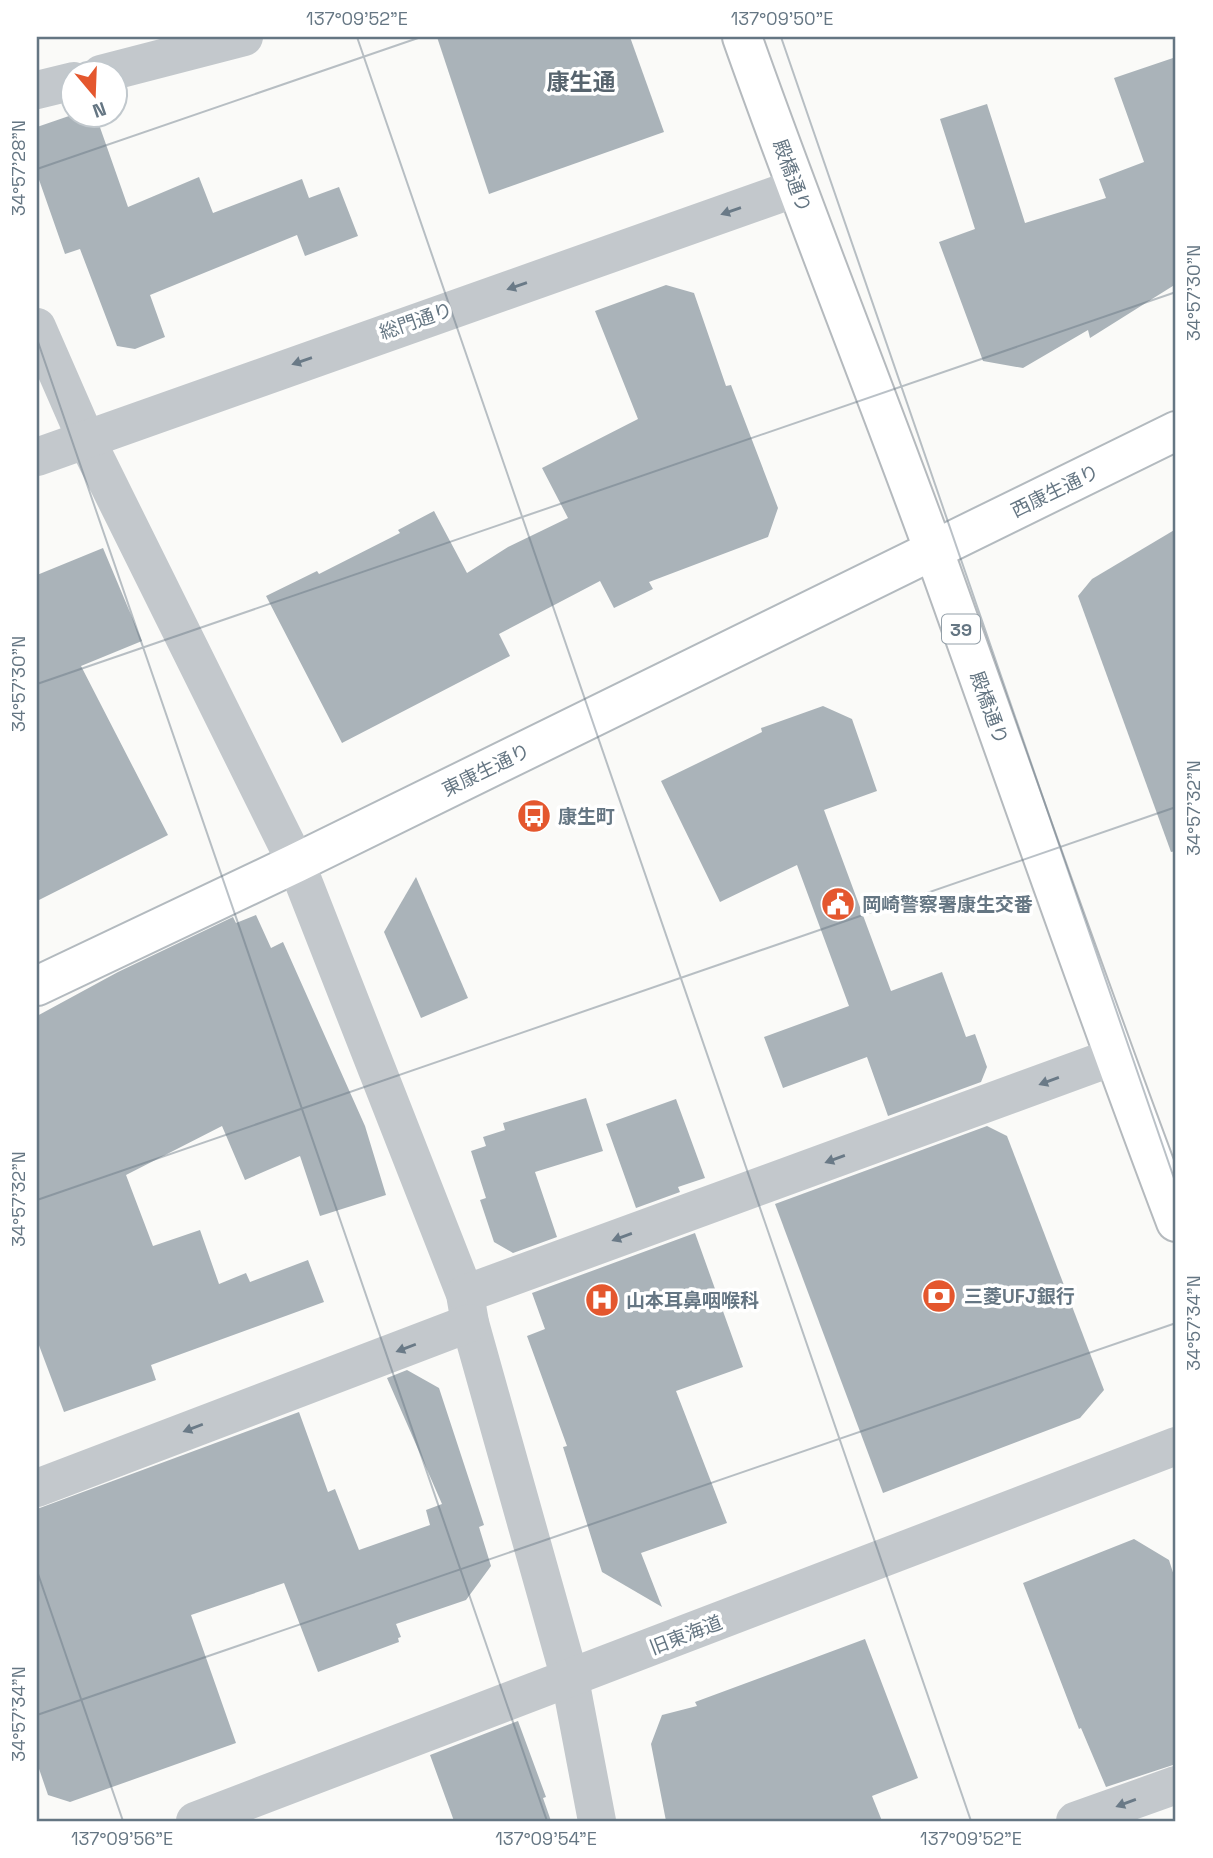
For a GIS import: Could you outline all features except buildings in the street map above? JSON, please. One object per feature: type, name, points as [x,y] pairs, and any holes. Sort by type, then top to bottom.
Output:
[{"type":"main road","name":"殿橋通り","points":[[742,37],[933,551],[1113,1057],[1176,1222]]},
{"type":"main road","name":"西康生通り","points":[[933,551],[1176,431]]},
{"type":"main road","name":"東康生通り","points":[[37,986],[296,863],[933,551]]},
{"type":"street","points":[[130,67],[244,37]]},
{"type":"street","points":[[37,90],[60,84]]},
{"type":"street","name":"総門通り","points":[[37,457],[85,437],[796,188]]},
{"type":"street","points":[[37,327],[85,437],[296,863],[467,1309],[570,1679],[597,1821]]},
{"type":"street","points":[[37,1488],[467,1309],[1113,1057]]},
{"type":"street","name":"旧東海道","points":[[195,1821],[1176,1446]]},
{"type":"street","points":[[1075,1821],[1176,1785]]},
{"type":"place","name":"康生町","points":[[534,816]]},
{"type":"place","name":"岡崎警察署康生交番","points":[[838,904]]},
{"type":"place","name":"三菱UFJ銀行","points":[[939,1296]]},
{"type":"place","name":"山本耳鼻咽喉科","points":[[602,1300]]},
{"type":"district","name":"康生通","points":[[581,82]]}]
